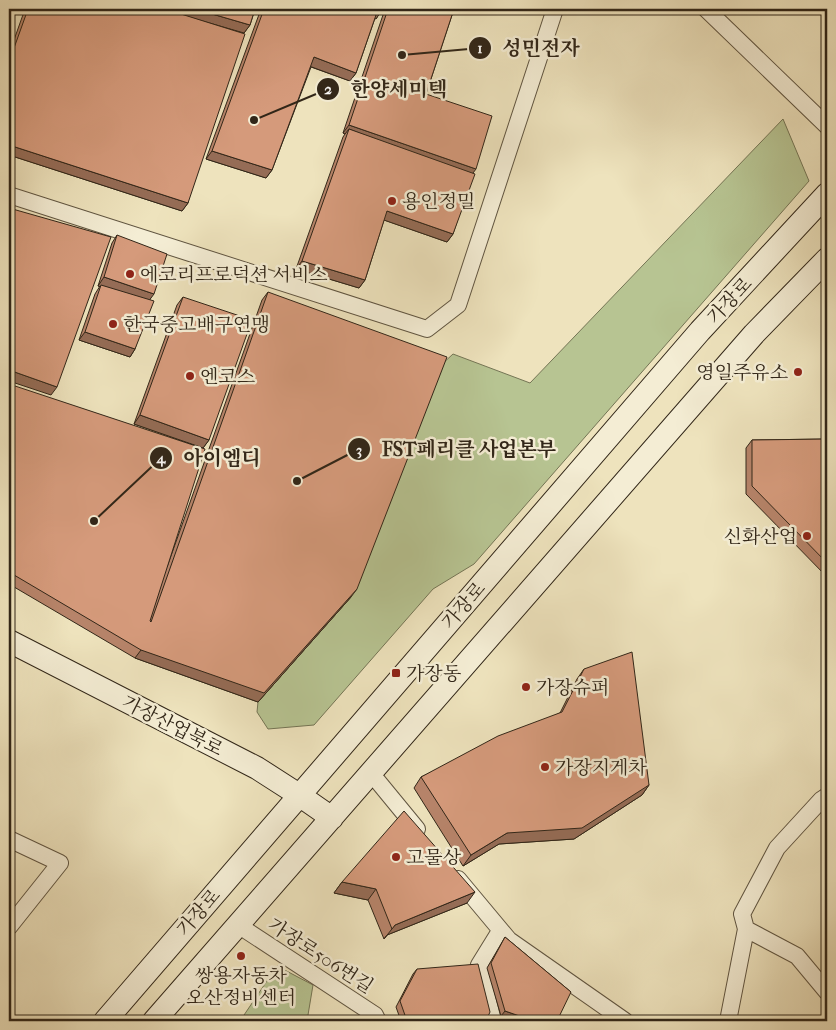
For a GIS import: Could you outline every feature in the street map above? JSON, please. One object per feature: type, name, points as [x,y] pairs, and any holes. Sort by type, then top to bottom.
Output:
[{"type":"main road","name":"가장로","points":[[105,1021],[700,331],[827,194]]},
{"type":"main road","name":"가장로","points":[[154,1021],[754,334],[827,259]]},
{"type":"main road","name":"가장산업북로","points":[[9,641],[257,768],[332,818]]},
{"type":"street","points":[[9,195],[427,330],[458,306],[555,9]]},
{"type":"street","points":[[706,9],[827,126]]},
{"type":"street","points":[[372,773],[427,841]]},
{"type":"street","points":[[728,1021],[746,929],[742,914],[777,848],[821,800],[827,796]]},
{"type":"street","points":[[9,838],[60,863],[9,927]]},
{"type":"street","points":[[446,864],[508,940],[625,1021]]},
{"type":"street","name":"가장로506번길","points":[[238,925],[375,1015],[378,1021]]},
{"type":"street","points":[[746,929],[797,956],[827,992]]},
{"type":"street","points":[[490,1021],[492,1017],[479,965],[500,931]]},
{"type":"green space","points":[[783,119],[809,181],[474,564],[433,589],[314,725],[268,729],[257,712],[258,702],[351,597],[441,365],[453,354],[530,383]]},
{"type":"green space","points":[[277,966],[313,985],[307,1021],[240,1021]]},
{"type":"building","points":[[28,9],[165,9],[245,34],[188,203],[9,145],[9,62]]},
{"type":"building","points":[[195,9],[255,9],[250,25]]},
{"type":"building","points":[[264,9],[356,9],[376,15],[356,73],[314,57],[272,170],[212,151]]},
{"type":"building","points":[[388,9],[454,9],[426,94],[492,116],[476,169],[349,125]]},
{"type":"building","name":"용인정밀","points":[[349,129],[475,174],[453,234],[387,211],[365,280],[302,261]]},
{"type":"building","points":[[9,208],[111,237],[57,387],[9,370]]},
{"type":"building","name":"에코리프로덕션 서비스","points":[[117,235],[167,254],[154,294],[104,277]]},
{"type":"building","name":"한국중고배구연맹","points":[[101,285],[154,301],[135,349],[85,332]]},
{"type":"building","points":[[268,292],[447,357],[357,589],[264,693],[141,650],[9,572],[9,384],[205,449],[151,622]]},
{"type":"building","name":"엔코스","points":[[183,297],[252,320],[209,440],[140,415]]},
{"type":"building","name":"신화산업","points":[[827,439],[827,563],[752,486],[752,440]]},
{"type":"building","name":"가장지게차","points":[[632,652],[649,785],[582,828],[507,833],[471,855],[421,777],[498,736],[562,712],[584,669]]},
{"type":"building","name":"고물상","points":[[404,811],[475,892],[395,925],[392,929],[376,889],[342,882]]},
{"type":"building","points":[[505,937],[571,992],[557,1021],[534,1021],[505,1011],[491,963]]},
{"type":"building","points":[[478,964],[490,1012],[486,1021],[407,1021],[400,1001],[417,969]]},
{"type":"place","name":"성민전자","points":[[402,55]]},
{"type":"place","name":"한양세미텍","points":[[254,120]]},
{"type":"place","name":"용인정밀","points":[[392,201]]},
{"type":"place","name":"에코리프로덕션 서비스","points":[[130,274]]},
{"type":"place","name":"한국중고배구연맹","points":[[113,324]]},
{"type":"place","name":"영일주유소","points":[[798,372]]},
{"type":"place","name":"엔코스","points":[[190,376]]},
{"type":"place","name":"FST페리클 사업본부","points":[[297,481]]},
{"type":"place","name":"아이엠디","points":[[94,521]]},
{"type":"place","name":"신화산업","points":[[807,536]]},
{"type":"place","name":"가장동","points":[[396,673]]},
{"type":"place","name":"가장슈퍼","points":[[526,687]]},
{"type":"place","name":"가장지게차","points":[[545,767]]},
{"type":"place","name":"고물상","points":[[396,857]]},
{"type":"place","name":"쌍용자동차 오산정비센터","points":[[241,956]]}]
